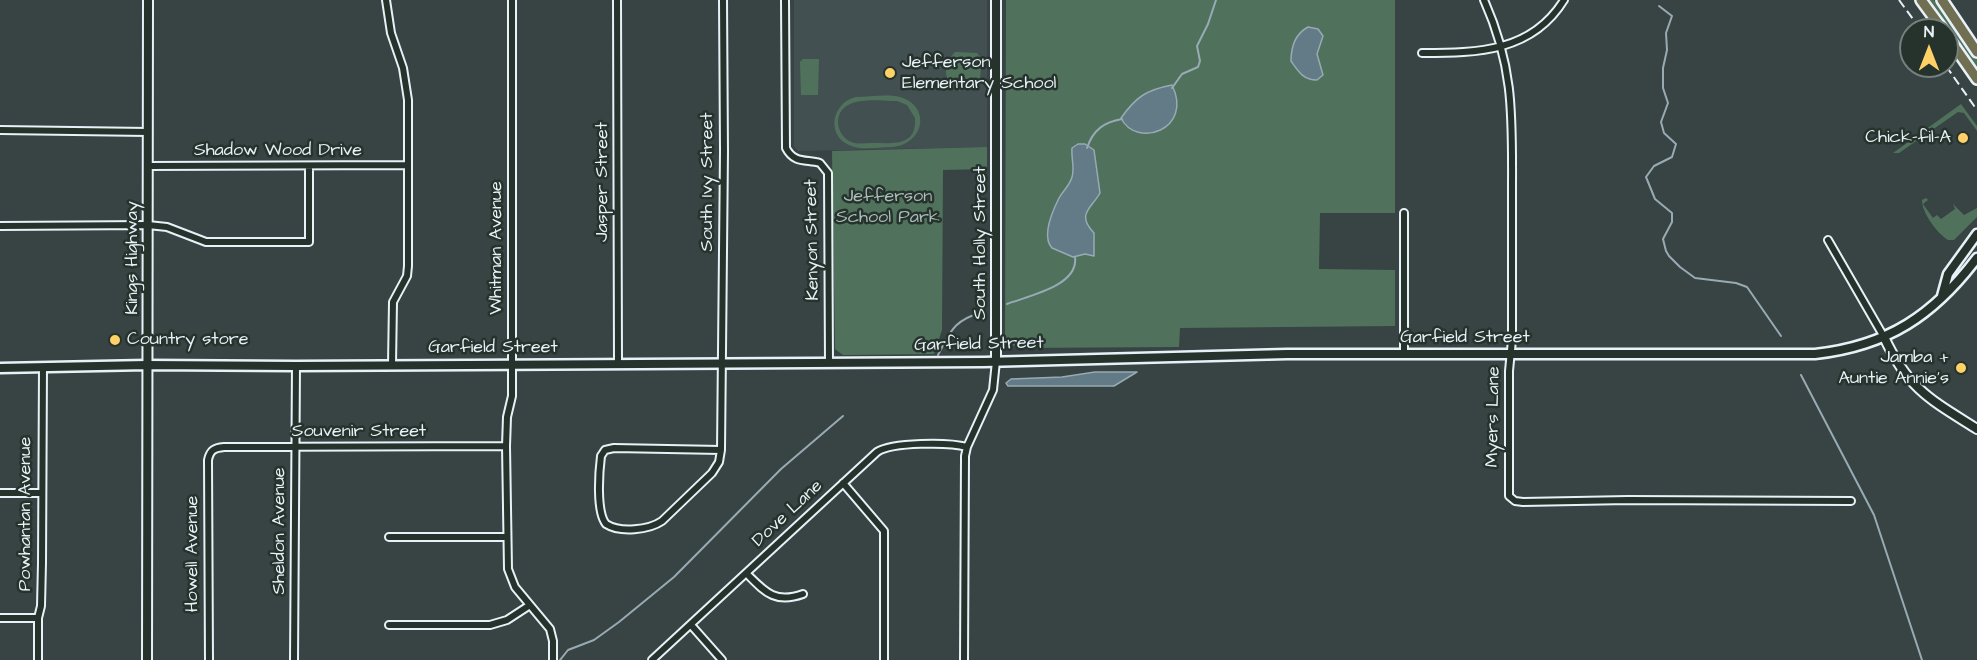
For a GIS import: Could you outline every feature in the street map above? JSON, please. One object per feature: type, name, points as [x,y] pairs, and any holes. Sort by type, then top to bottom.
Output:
[{"type":"main road","points":[[1922,0],[1935,18]]},
{"type":"main road","points":[[1941,0],[1977,52]]},
{"type":"main road","points":[[1959,53],[1977,79]]},
{"type":"main road","name":"Garfield Street","points":[[1942,296],[1948,274],[1977,234]]},
{"type":"main road","name":"Garfield Street","points":[[0,368],[147,365],[829,363],[1276,354],[1815,354],[1856,348],[1884,337],[1915,320],[1959,282],[1977,258]]},
{"type":"street","name":"Kings Highway","points":[[147,660],[148,0]]},
{"type":"street","points":[[386,0],[391,33],[406,82],[408,100],[408,266],[407,276],[393,302],[392,364]]},
{"type":"street","name":"Whitman Avenue","points":[[512,0],[512,396],[507,417],[506,537],[509,574],[515,587],[550,629],[553,641],[553,660]]},
{"type":"street","name":"Jasper Street","points":[[617,0],[618,364]]},
{"type":"street","name":"South Ivy Street","points":[[722,450],[723,0]]},
{"type":"street","name":"Kenyon Street","points":[[785,0],[786,148],[789,154],[796,159],[820,163],[828,173],[829,363]]},
{"type":"street","name":"South Holly Street","points":[[964,660],[967,447],[993,390],[996,361],[996,0]]},
{"type":"street","name":"Myers Lane","points":[[1484,0],[1508,71],[1511,108],[1512,340],[1509,495],[1515,501],[1851,501]]},
{"type":"street","points":[[1422,53],[1467,53],[1529,37],[1555,15],[1564,0]]},
{"type":"street","points":[[1965,34],[1977,41]]},
{"type":"street","points":[[0,130],[148,132]]},
{"type":"street","name":"Shadow Wood Drive","points":[[148,166],[408,165]]},
{"type":"street","points":[[0,226],[148,225],[167,227],[206,242],[309,242],[309,166]]},
{"type":"street","points":[[1404,213],[1404,354]]},
{"type":"street","points":[[1828,240],[1901,369],[1918,390],[1977,429]]},
{"type":"street","name":"Sheldon Avenue","points":[[294,660],[296,366]]},
{"type":"street","name":"Powhantan Avenue","points":[[38,660],[43,368]]},
{"type":"street","name":"Dove Lane","points":[[652,660],[877,452],[886,447],[899,445],[958,444],[967,447]]},
{"type":"street","name":"Souvenir Street","points":[[212,450],[224,447],[506,446]]},
{"type":"street","points":[[614,448],[722,450],[719,462],[712,473],[658,524],[622,529],[610,527],[603,521],[600,506],[600,462],[605,450],[614,448]]},
{"type":"street","name":"Howell Avenue","points":[[209,660],[208,460],[212,450]]},
{"type":"street","points":[[843,483],[884,531],[884,660]]},
{"type":"street","points":[[0,493],[41,493]]},
{"type":"street","points":[[389,537],[506,537]]},
{"type":"street","points":[[747,574],[765,592],[774,597],[793,598],[803,594]]},
{"type":"street","points":[[389,625],[490,625],[507,620],[530,605]]},
{"type":"street","points":[[0,618],[38,618]]},
{"type":"street","points":[[691,625],[722,660]]},
{"type":"shaded area","name":"Jefferson Elementary School","points":[[794,0],[987,0],[987,147],[798,151],[794,146]]},
{"type":"green space","points":[[1006,0],[1395,0],[1395,213],[1320,213],[1319,269],[1395,270],[1395,326],[1180,328],[1179,347],[1017,348],[1010,343],[1005,343]]},
{"type":"green space","points":[[1927,0],[1934,0],[1947,18],[1940,18]]},
{"type":"green space","points":[[1959,34],[1977,59],[1977,72],[1959,46]]},
{"type":"green space","points":[[955,52],[977,53],[982,59],[979,88],[960,91],[952,87],[947,78],[946,69]]},
{"type":"green space","points":[[803,59],[819,59],[818,95],[801,95],[800,62]]},
{"type":"green space","points":[[880,96],[903,98],[918,111],[920,119],[916,135],[901,145],[890,147],[858,148],[849,145],[841,140],[835,126],[837,111],[848,100],[856,97]],"holes":[[[880,100],[897,101],[907,105],[915,118],[915,127],[908,139],[895,143],[860,144],[849,141],[842,135],[838,122],[840,113],[852,103]]]},
{"type":"green space","points":[[1961,104],[1977,126],[1977,131],[1964,113],[1958,112],[1899,153],[1893,153]]},
{"type":"green space","name":"Jefferson School Park","points":[[987,147],[987,169],[943,170],[942,330],[934,354],[843,355],[835,349],[832,151]]},
{"type":"green space","points":[[1926,198],[1928,200],[1923,204],[1933,218],[1937,215],[1941,219],[1955,209],[1953,204],[1964,215],[1977,208],[1977,217],[1954,240],[1948,240],[1927,217],[1923,205],[1922,200]]},
{"type":"water","points":[[1308,27],[1318,29],[1323,36],[1317,54],[1323,75],[1317,80],[1304,77],[1291,61],[1295,41]]},
{"type":"water","points":[[1172,85],[1177,101],[1175,114],[1169,123],[1160,130],[1150,133],[1138,132],[1128,127],[1121,118],[1132,105],[1148,92]]},
{"type":"water","points":[[1078,144],[1085,144],[1094,150],[1100,193],[1087,212],[1086,221],[1094,233],[1094,256],[1085,254],[1073,257],[1052,248],[1048,237],[1049,223],[1054,209],[1072,177],[1072,148]]},
{"type":"water","points":[[1095,372],[1137,372],[1114,386],[1008,386],[1006,383],[1011,379],[1062,377]]},
{"type":"waterway","points":[[1172,88],[1182,74],[1198,67],[1200,61],[1197,46],[1216,0]]},
{"type":"waterway","points":[[1659,6],[1672,16],[1666,33],[1667,50],[1663,68],[1663,88],[1668,103],[1661,122],[1664,133],[1676,144],[1672,157],[1654,166],[1646,177],[1655,199],[1672,213],[1672,222],[1663,239],[1666,251],[1680,267],[1695,278],[1736,283],[1747,287],[1781,336]]},
{"type":"waterway","points":[[1087,148],[1092,136],[1100,128],[1122,119]]},
{"type":"waterway","points":[[1007,304],[1061,283],[1074,267],[1075,257]]},
{"type":"waterway","points":[[938,355],[947,338],[960,322],[984,311]]},
{"type":"waterway","points":[[1801,375],[1874,515],[1922,660]]},
{"type":"waterway","points":[[560,660],[568,650],[594,640],[619,622],[674,577],[781,469],[843,416]]},
{"type":"railway","points":[[1899,0],[1912,18]]},
{"type":"railway","points":[[1954,78],[1977,110]]},
{"type":"place","name":"Jefferson Elementary School","points":[[890,73]]},
{"type":"place","name":"Chick-fil-A","points":[[1963,138]]},
{"type":"place","name":"Country store","points":[[115,340]]},
{"type":"place","name":"Jamba + Auntie Annie's","points":[[1961,368]]}]
